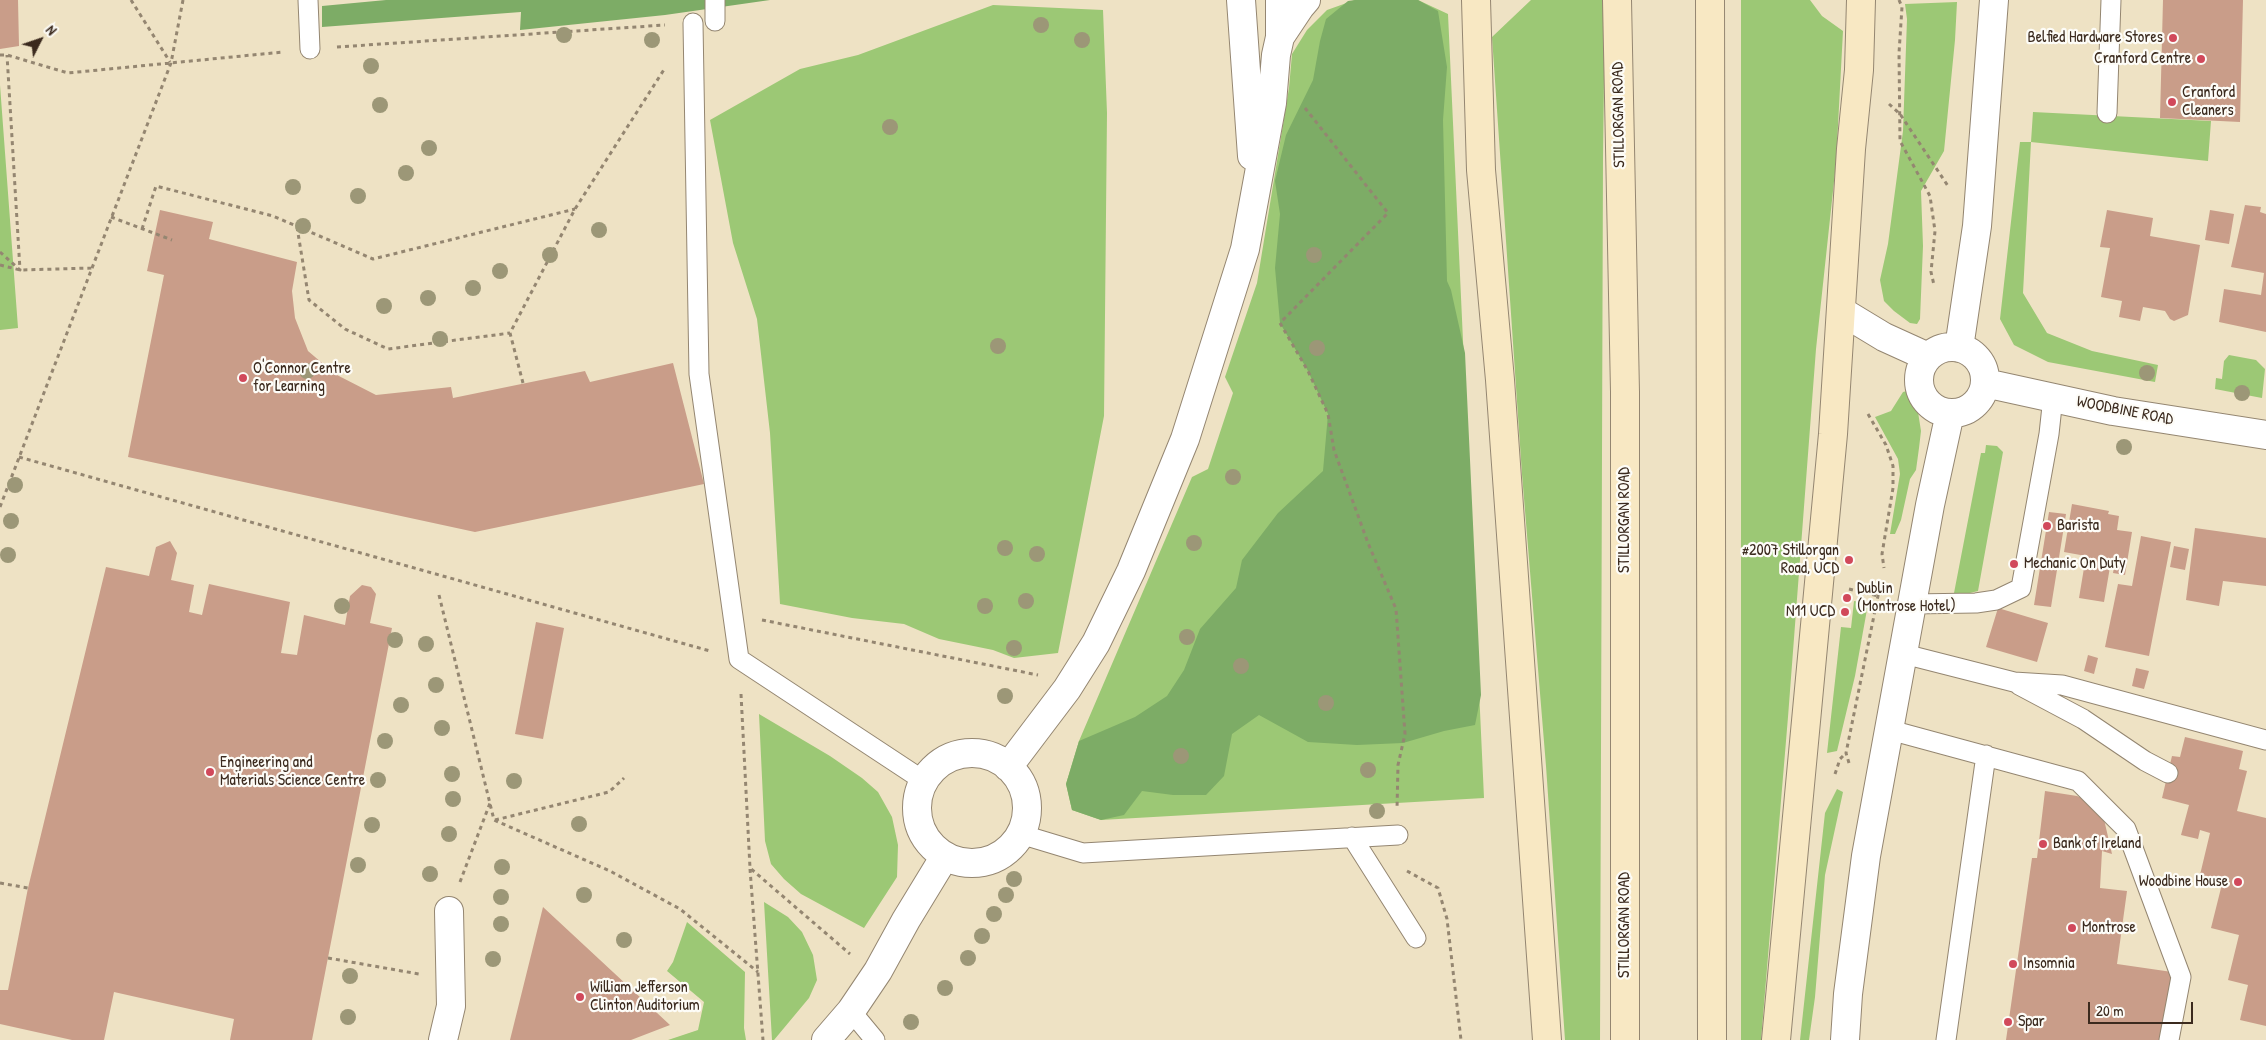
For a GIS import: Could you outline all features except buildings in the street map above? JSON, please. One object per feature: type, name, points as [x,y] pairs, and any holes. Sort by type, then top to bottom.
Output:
[{"type":"main road","points":[[1476,0],[1481,170],[1500,380],[1547,1040]]},
{"type":"main road","name":"STILLORGAN ROAD","points":[[1617,0],[1625,392],[1625,1040]]},
{"type":"main road","points":[[1710,0],[1712,1040]]},
{"type":"main road","points":[[1776,1040],[1803,772],[1818,582],[1833,434],[1859,70],[1861,0]]},
{"type":"street","points":[[1241,0],[1255,194]]},
{"type":"street","points":[[1008,767],[1067,689],[1096,643],[1131,572],[1186,439],[1245,249],[1272,103],[1276,55],[1280,37],[1280,0]]},
{"type":"street","points":[[1280,37],[1306,0]]},
{"type":"street","points":[[1959,348],[1977,217],[1994,0]]},
{"type":"street","points":[[1841,311],[1884,338],[1928,357]]},
{"type":"street","points":[[1949,347],[1959,348],[1976,357],[1984,374],[1985,383],[1977,402],[1960,412],[1950,413],[1939,411],[1930,405],[1920,387],[1919,376],[1922,366],[1928,357],[1939,350],[1949,347]]},
{"type":"street","name":"WOODBINE ROAD","points":[[1985,383],[2113,411],[2266,435]]},
{"type":"street","points":[[1845,1040],[1848,994],[1866,856],[1930,505],[1950,413]]},
{"type":"street","points":[[977,753],[994,757],[1017,776],[1026,798],[1027,810],[1020,834],[1010,848],[996,858],[979,863],[962,862],[945,856],[932,846],[923,833],[917,817],[917,801],[924,781],[930,771],[944,760],[960,754],[977,753]]},
{"type":"street","points":[[826,1040],[851,1011],[878,971],[945,856]]},
{"type":"street","points":[[443,1040],[451,1006],[449,912]]},
{"type":"lane","points":[[308,0],[310,49]]},
{"type":"lane","points":[[715,0],[715,21]]},
{"type":"lane","points":[[2107,113],[2111,0]]},
{"type":"lane","points":[[693,23],[699,374],[739,659],[924,781]]},
{"type":"lane","points":[[1912,604],[1976,603],[1996,600],[2021,588],[2054,397]]},
{"type":"lane","points":[[1904,654],[2014,682],[2062,685],[2266,740]]},
{"type":"lane","points":[[2014,682],[2083,719],[2145,761],[2168,772]]},
{"type":"lane","points":[[1890,730],[2078,781],[2126,829],[2181,977],[2169,1040]]},
{"type":"lane","points":[[1946,1040],[1986,755]]},
{"type":"lane","points":[[1020,834],[1083,853],[1398,835]]},
{"type":"lane","points":[[1352,837],[1416,938]]},
{"type":"lane","points":[[851,1011],[875,1040]]},
{"type":"path","points":[[131,0],[170,63]]},
{"type":"path","points":[[0,507],[170,63],[183,0]]},
{"type":"path","points":[[1900,1],[1900,141],[1930,196],[1935,231],[1932,272],[1936,290]]},
{"type":"path","points":[[0,55],[7,55],[68,73],[310,49],[693,23]]},
{"type":"path","points":[[523,384],[510,333],[575,209],[693,23]]},
{"type":"path","points":[[7,55],[20,270]]},
{"type":"path","points":[[1300,103],[1388,213],[1280,323],[1308,370],[1328,414],[1334,450],[1368,543],[1396,609],[1405,734],[1397,772],[1400,855],[1407,870],[1438,888],[1447,919],[1461,1040]]},
{"type":"path","points":[[1888,103],[1900,114],[1951,190]]},
{"type":"path","points":[[142,228],[156,186],[273,216],[373,259],[575,209]]},
{"type":"path","points":[[111,217],[172,240]]},
{"type":"path","points":[[297,227],[309,300],[345,329],[388,349],[510,333]]},
{"type":"path","points":[[0,252],[20,270]]},
{"type":"path","points":[[0,265],[20,270],[92,268]]},
{"type":"path","points":[[1871,421],[1886,445],[1893,466],[1892,488],[1882,554],[1884,569]]},
{"type":"path","points":[[19,457],[739,659],[750,868],[763,1040]]},
{"type":"path","points":[[1818,582],[1912,604]]},
{"type":"path","points":[[440,595],[494,820]]},
{"type":"path","points":[[1835,775],[1840,759],[1846,753],[1878,596]]},
{"type":"path","points":[[733,616],[1032,672],[1067,689]]},
{"type":"path","points":[[494,820],[609,792],[624,778]]},
{"type":"path","points":[[449,912],[490,802]]},
{"type":"path","points":[[494,820],[610,871],[680,909],[758,972]]},
{"type":"path","points":[[750,868],[851,954]]},
{"type":"path","points":[[0,883],[28,888]]},
{"type":"path","points":[[328,958],[423,975]]},
{"type":"green space","points":[[386,0],[770,0],[665,15],[520,30],[521,12],[322,27],[322,6]]},
{"type":"green space","points":[[1355,0],[1418,0],[1448,14],[1484,798],[1101,820],[1072,810],[1066,784],[1079,741],[1192,477],[1208,469],[1233,393],[1225,377],[1257,283],[1289,88],[1292,54],[1307,30],[1327,10]]},
{"type":"green space","points":[[1418,0],[1438,11],[1447,67],[1443,120],[1447,281],[1451,290],[1465,353],[1481,695],[1475,725],[1444,731],[1403,743],[1357,745],[1308,742],[1259,715],[1232,734],[1224,776],[1206,795],[1173,795],[1142,791],[1124,815],[1101,820],[1072,810],[1066,784],[1079,741],[1135,717],[1167,696],[1184,670],[1200,629],[1236,588],[1242,560],[1278,513],[1323,471],[1328,414],[1308,371],[1280,323],[1275,268],[1280,214],[1275,181],[1286,135],[1313,80],[1326,19],[1348,1]]},
{"type":"green space","points":[[1531,0],[1605,0],[1600,1040],[1565,1040],[1546,766],[1522,474],[1492,37]]},
{"type":"green space","points":[[1741,0],[1810,0],[1822,16],[1843,31],[1836,163],[1816,349],[1761,1040],[1741,1040]]},
{"type":"green space","points":[[1957,2],[1944,151],[1921,191],[1923,246],[1920,319],[1917,324],[1910,323],[1884,301],[1880,280],[1888,244],[1903,131],[1907,19],[1905,4]]},
{"type":"green space","points":[[993,5],[1103,10],[1107,113],[1104,416],[1058,653],[1014,658],[993,650],[939,639],[904,624],[852,618],[780,604],[770,433],[757,319],[733,243],[710,120],[800,69],[858,55]]},
{"type":"green space","points":[[0,85],[18,328],[0,330]]},
{"type":"green space","points":[[2033,112],[2211,121],[2208,161],[2031,142]]},
{"type":"green space","points":[[2020,142],[2031,142],[2023,293],[2047,333],[2092,351],[2158,365],[2155,382],[2048,362],[2014,345],[2000,319]]},
{"type":"green space","points":[[2229,355],[2256,360],[2265,369],[2262,398],[2215,389],[2216,378],[2222,379],[2224,361]]},
{"type":"green space","points":[[1911,390],[1918,412],[1921,431],[1916,470],[1910,479],[1901,520],[1895,534],[1890,534],[1900,474],[1898,459],[1875,417],[1891,411],[1903,392]]},
{"type":"green space","points":[[1986,445],[1997,446],[2003,452],[1978,591],[1962,595],[1954,593],[1981,453],[1985,453]]},
{"type":"green space","points":[[1854,601],[1868,604],[1855,676],[1837,751],[1827,753],[1841,627],[1851,628]]},
{"type":"green space","points":[[759,714],[830,756],[862,778],[878,792],[892,817],[898,845],[897,877],[864,928],[801,894],[771,864],[765,841]]},
{"type":"green space","points":[[1837,789],[1843,792],[1825,875],[1815,997],[1809,1040],[1800,1040],[1825,813]]},
{"type":"green space","points":[[764,902],[788,917],[802,932],[813,955],[817,980],[809,998],[774,1040],[772,1040]]},
{"type":"green space","points":[[687,922],[745,972],[744,1028],[746,1040],[668,1040],[698,1030],[704,1002],[667,971],[673,962]]},
{"type":"place","name":"Belfied Hardware Stores","points":[[2173,38]]},
{"type":"place","name":"Cranford Centre","points":[[2201,59]]},
{"type":"place","name":"Cranford Cleaners","points":[[2172,102]]},
{"type":"place","name":"O'Connor Centre for Learning","points":[[243,378]]},
{"type":"place","name":"Barista","points":[[2047,526]]},
{"type":"place","name":"#2007 Stillorgan Road, UCD","points":[[1849,560]]},
{"type":"place","name":"Mechanic On Duty","points":[[2014,564]]},
{"type":"place","name":"Dublin (Montrose Hotel)","points":[[1847,598]]},
{"type":"place","name":"N11 UCD","points":[[1845,612]]},
{"type":"place","name":"Engineering and Materials Science Centre","points":[[210,772]]},
{"type":"place","name":"Bank of Ireland","points":[[2043,844]]},
{"type":"place","name":"Woodbine House","points":[[2238,882]]},
{"type":"place","name":"Montrose","points":[[2072,928]]},
{"type":"place","name":"Insomnia","points":[[2013,964]]},
{"type":"place","name":"William Jefferson Clinton Auditorium","points":[[580,997]]},
{"type":"place","name":"Spar","points":[[2008,1022]]}]
